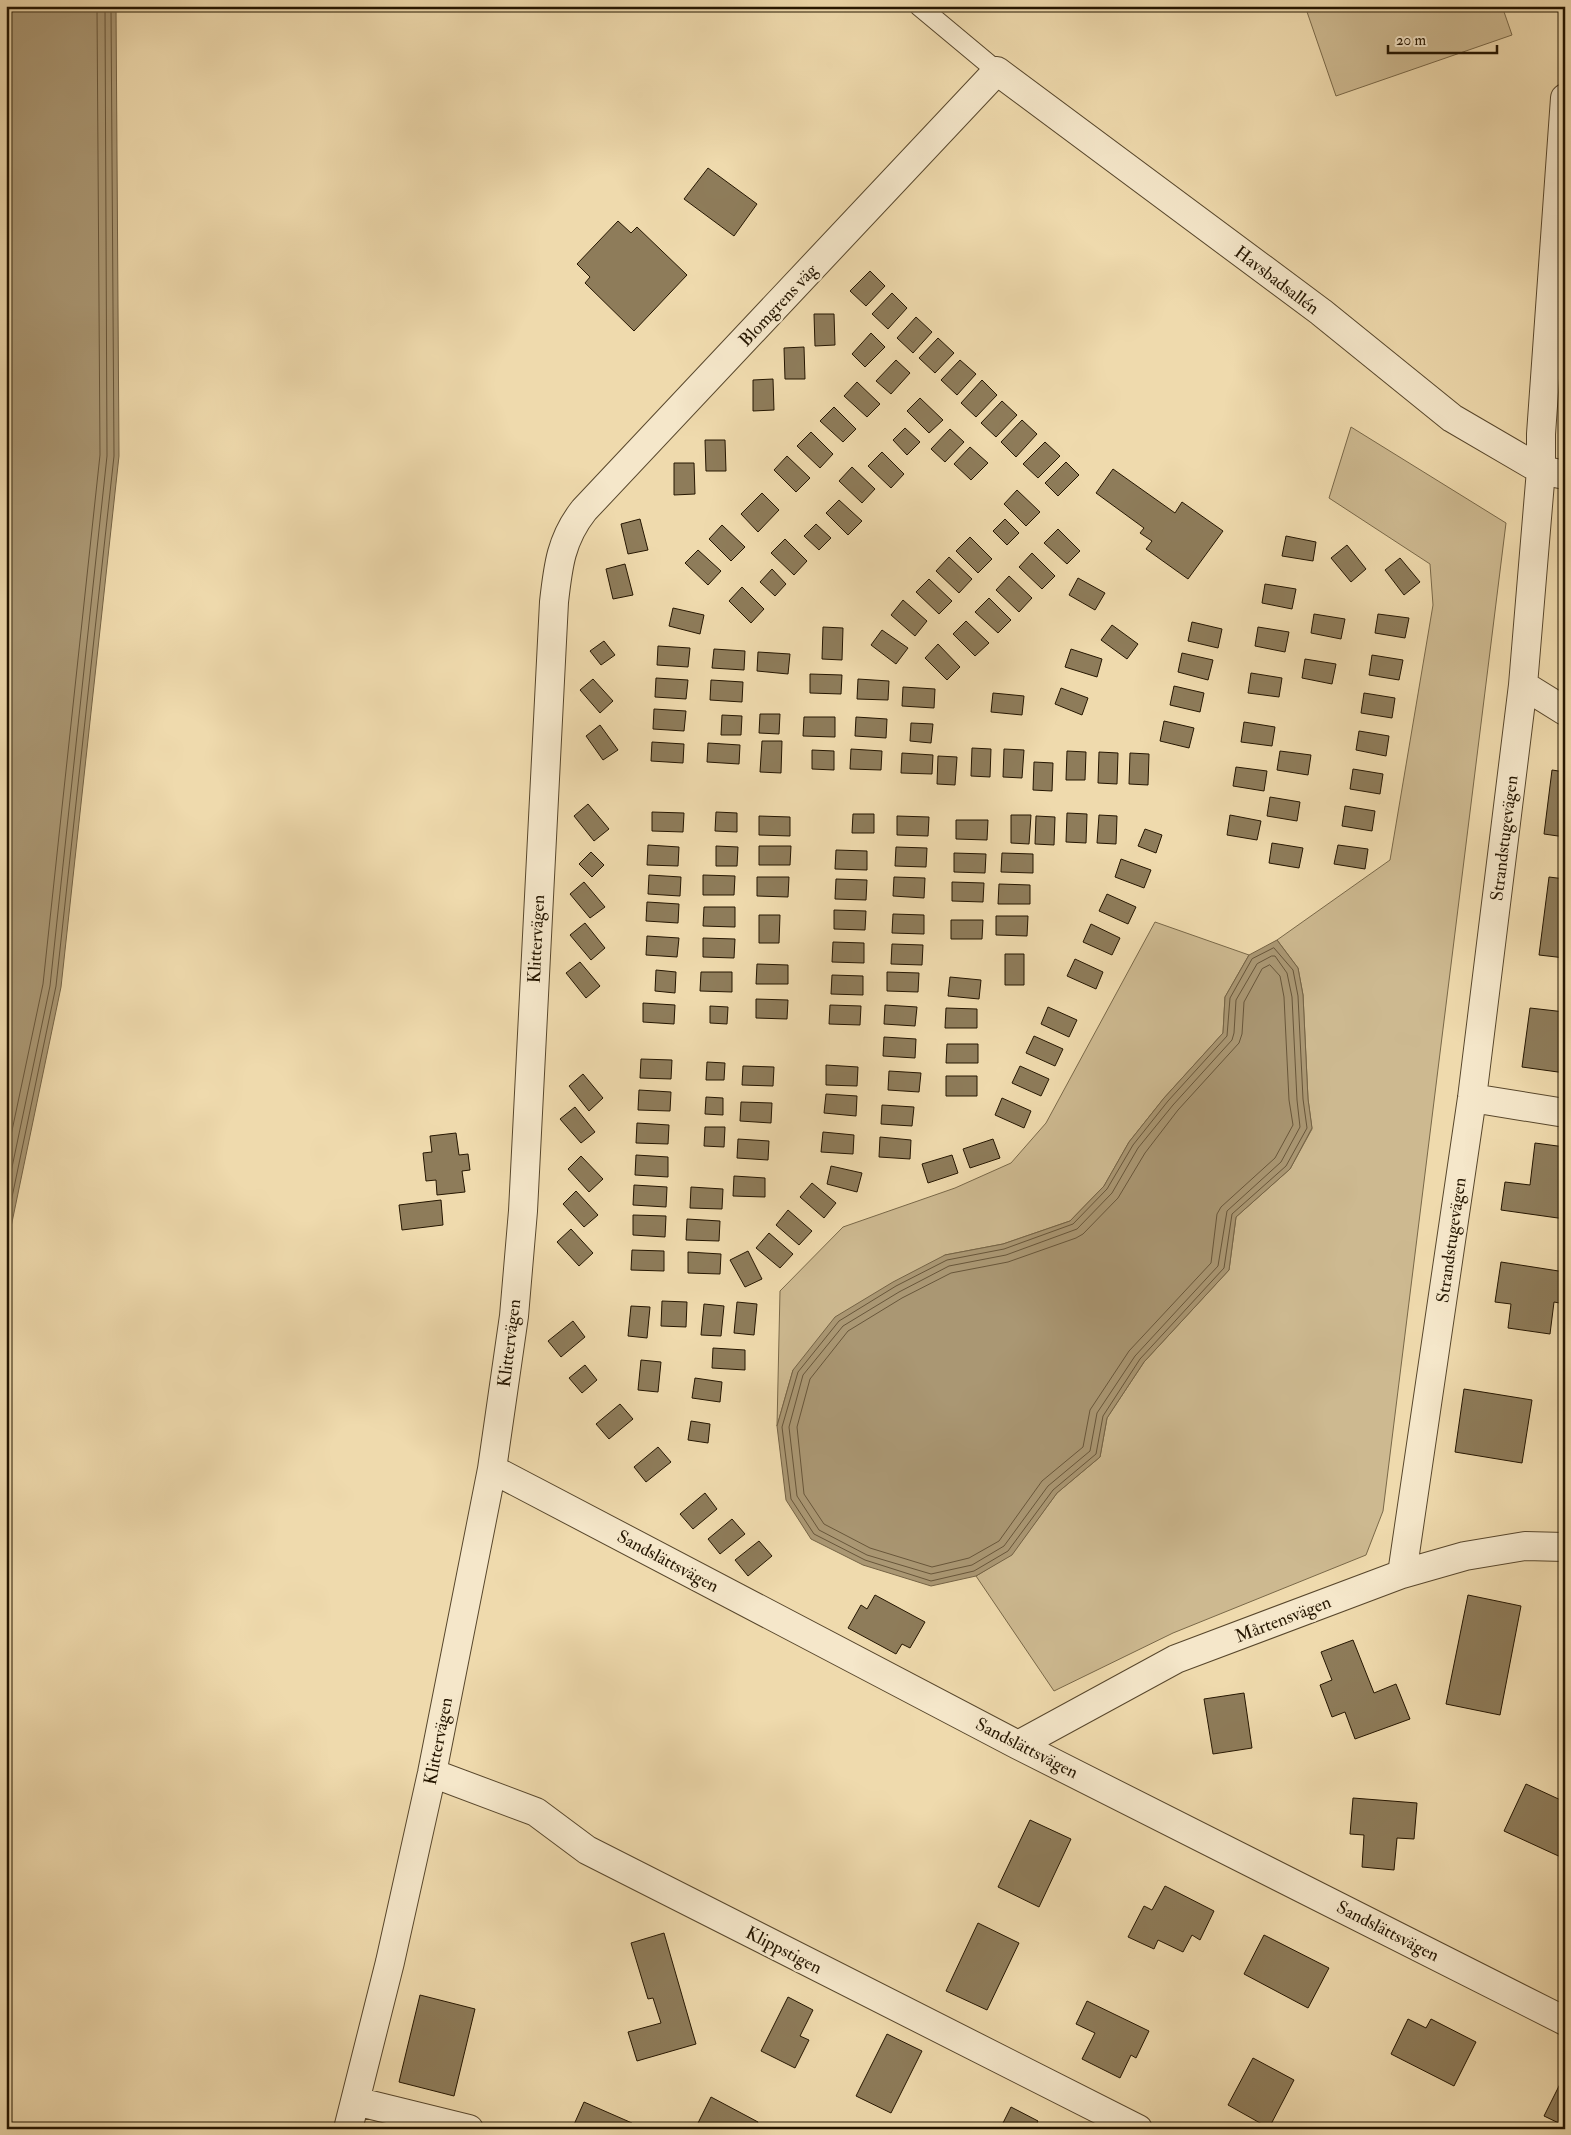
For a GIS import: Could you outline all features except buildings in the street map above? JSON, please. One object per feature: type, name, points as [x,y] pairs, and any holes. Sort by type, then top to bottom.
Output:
[{"type":"street","name":"Havsbadsallén","points":[[997,71],[1321,312],[1452,418],[1553,473]]},
{"type":"street","name":"Blomgrens väg","points":[[565,543],[573,525],[584,510],[997,71]]},
{"type":"street","name":"Strandstugevägen","points":[[1402,1574],[1472,1098],[1523,685],[1553,473],[1541,424],[1565,98]]},
{"type":"street","name":"Klittervägen","points":[[348,2129],[390,1962],[432,1773],[492,1469],[514,1316],[523,1211],[554,602],[558,564],[565,543]]},
{"type":"street","points":[[1523,685],[1565,712]]},
{"type":"street","points":[[1472,1098],[1565,1114]]},
{"type":"street","name":"Sandslättsvägen","points":[[492,1469],[1018,1744],[1565,2021]]},
{"type":"street","name":"Mårtensvägen","points":[[1018,1744],[1176,1659],[1402,1574],[1466,1556],[1516,1547],[1565,1547]]},
{"type":"street","name":"Klippstigen","points":[[432,1773],[536,1812],[587,1850],[1138,2129]]},
{"type":"street","points":[[355,2101],[469,2129]]},
{"type":"lane","points":[[919,6],[997,71]]},
{"type":"shaded area","points":[[1305,6],[1502,6],[1512,35],[1336,96]]},
{"type":"shaded area","points":[[1351,427],[1506,523],[1383,1511],[1366,1555],[1173,1633],[1054,1691],[976,1576],[1012,1554],[1057,1493],[1100,1457],[1107,1418],[1144,1362],[1229,1270],[1236,1217],[1290,1169],[1312,1129],[1308,1099],[1303,995],[1298,968],[1277,940],[1390,860],[1433,605],[1430,564],[1329,498]]},
{"type":"shaded area","points":[[1155,922],[1249,955],[1225,997],[1223,1033],[1164,1098],[1129,1142],[1104,1186],[1070,1221],[1003,1244],[945,1255],[793,1370],[777,1426],[780,1291],[843,1227],[955,1188],[1011,1163],[1046,1123]]},
{"type":"water","points":[[6,6],[116,6],[119,456],[61,987],[6,1251]]},
{"type":"water","points":[[1277,940],[1298,968],[1303,995],[1308,1099],[1312,1128],[1290,1169],[1236,1217],[1229,1270],[1144,1362],[1107,1418],[1100,1457],[1057,1493],[1012,1555],[976,1576],[931,1586],[863,1565],[811,1539],[786,1500],[777,1426],[793,1370],[835,1317],[893,1282],[945,1255],[1003,1244],[1070,1221],[1104,1186],[1129,1142],[1164,1098],[1223,1033],[1225,997],[1249,955]]}]
